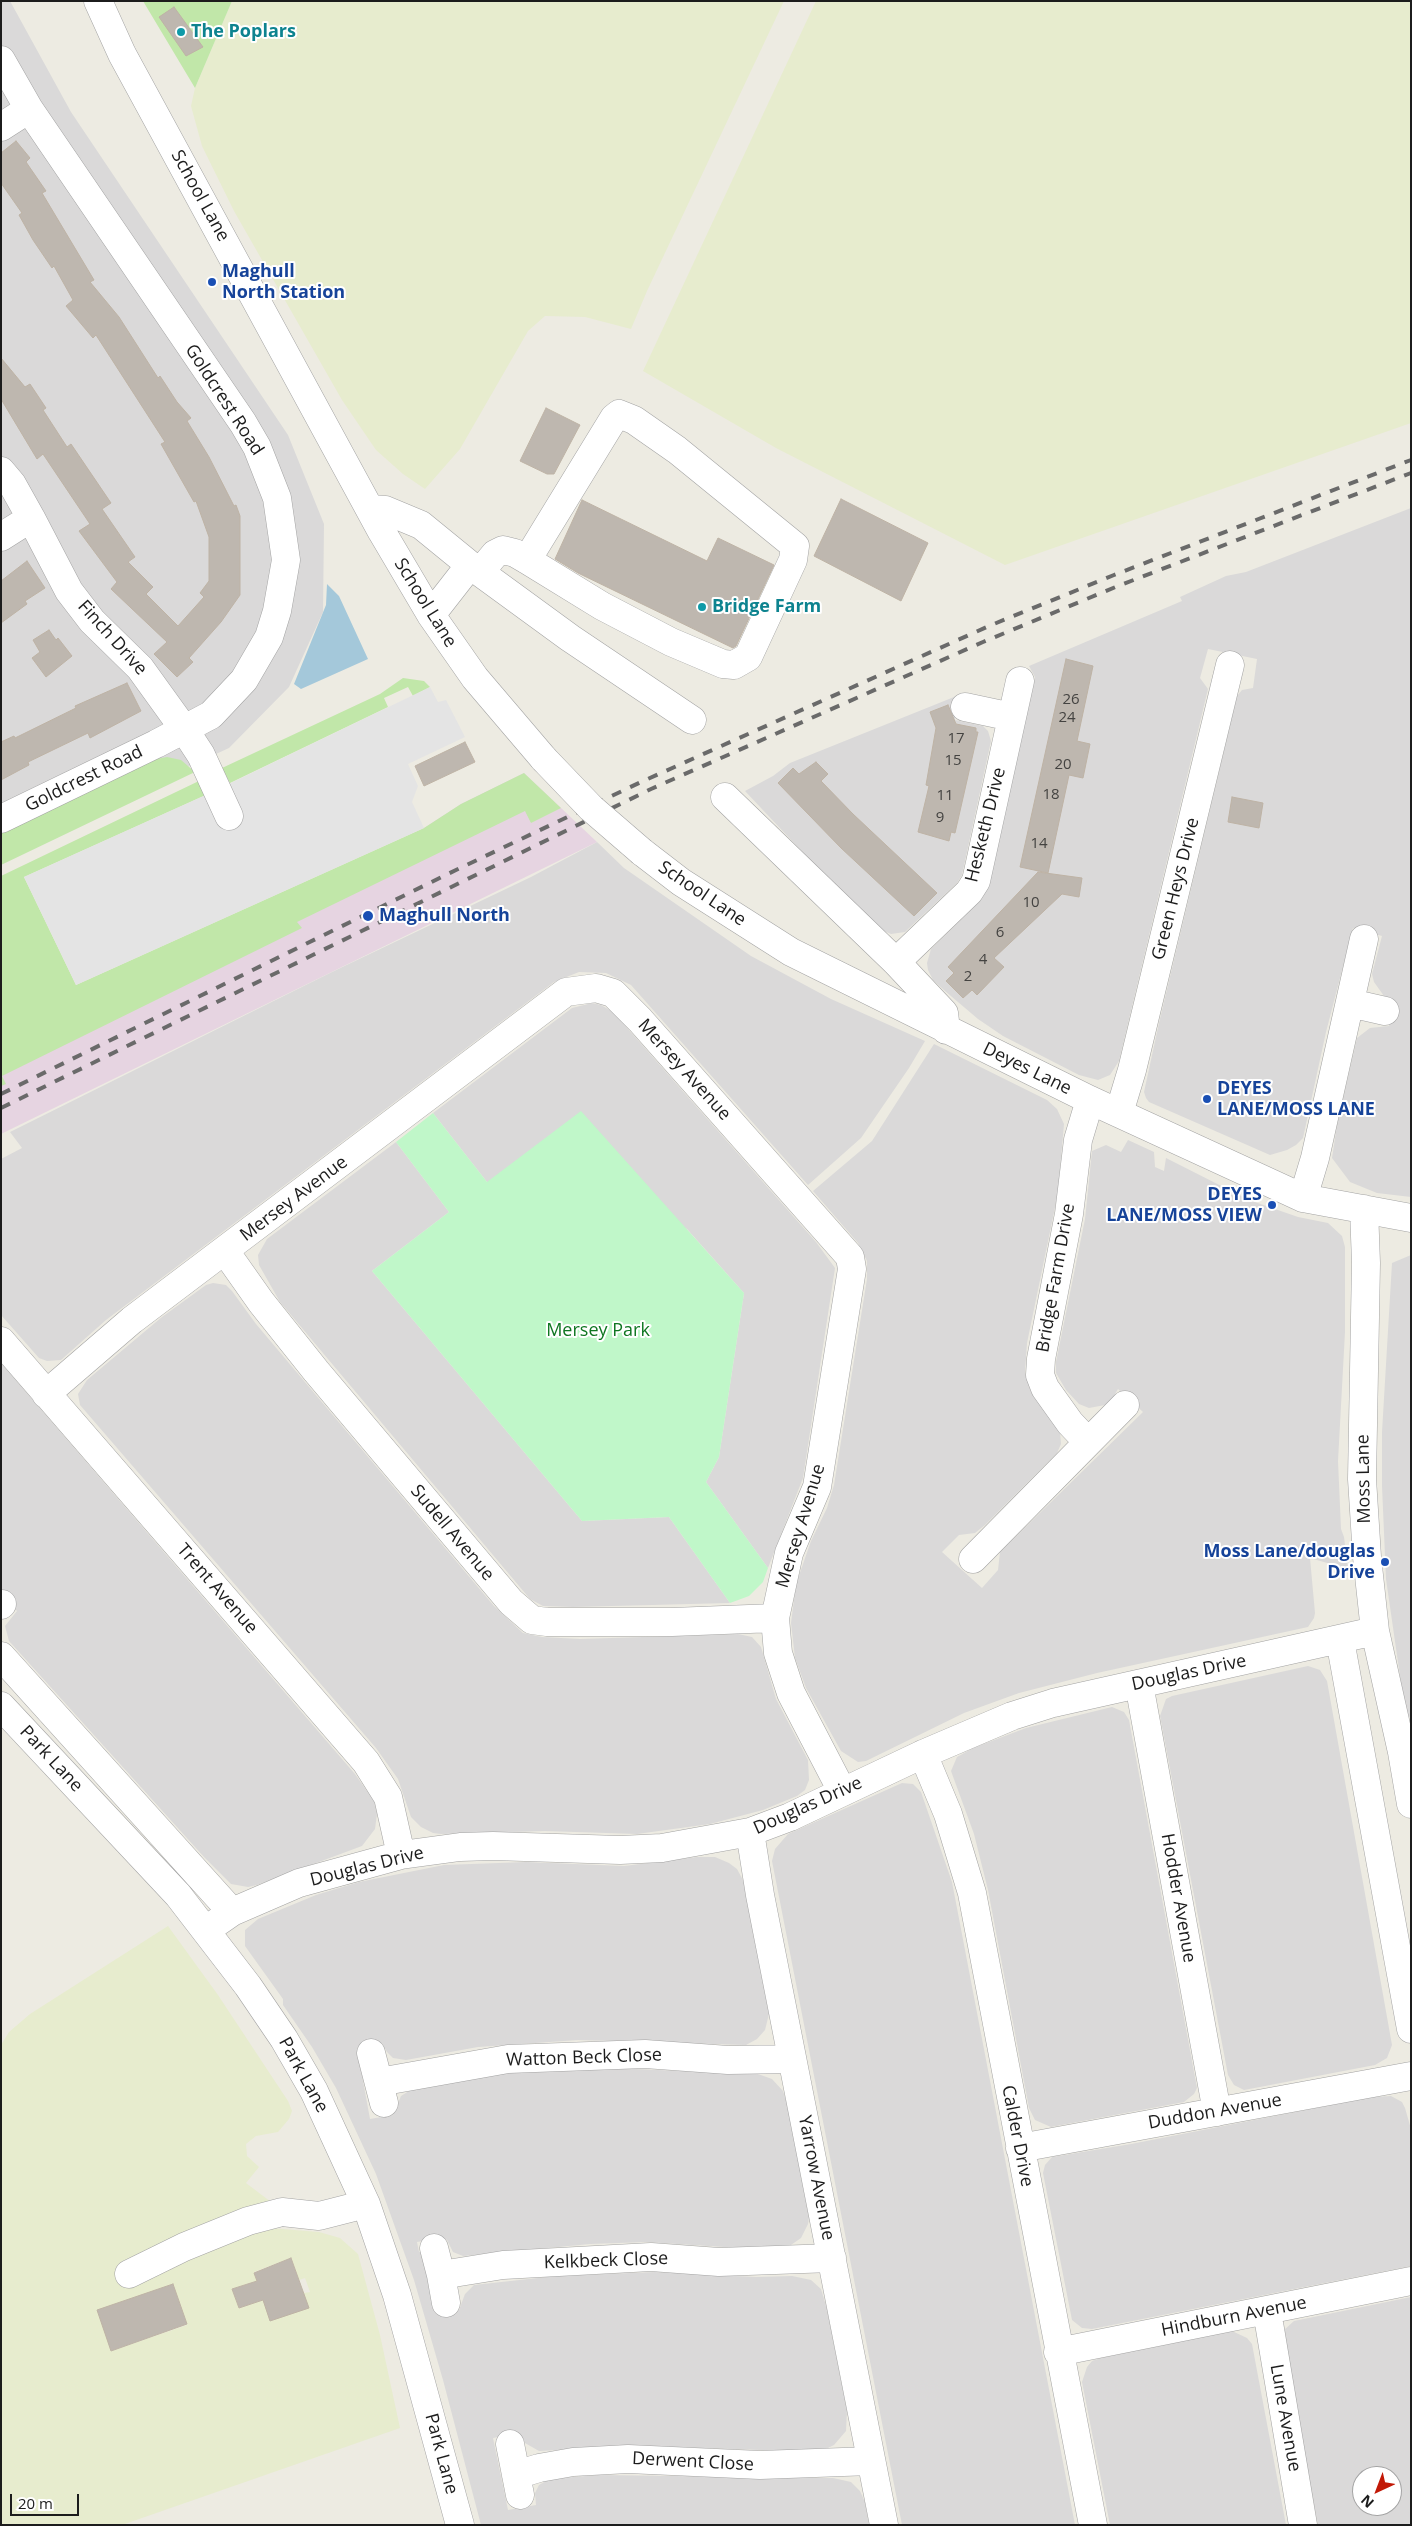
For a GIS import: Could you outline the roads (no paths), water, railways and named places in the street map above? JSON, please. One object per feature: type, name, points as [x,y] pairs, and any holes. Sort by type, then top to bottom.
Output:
[{"type":"street","name":"School Lane","points":[[98,1],[122,54],[370,509],[431,615],[480,685],[544,760],[591,808],[642,852],[681,882],[791,952],[946,1030]]},
{"type":"street","name":"Goldcrest Road","points":[[1,60],[29,109],[242,423],[268,472],[277,498],[286,560],[277,612],[257,661],[228,698],[211,714],[1,820]]},
{"type":"street","points":[[1,127],[29,109]]},
{"type":"street","points":[[431,615],[475,569],[504,550],[515,553],[602,606],[671,642],[723,664],[734,665],[748,657],[794,560],[795,546],[677,450],[634,420],[619,414],[614,418],[527,560]]},
{"type":"street","name":"Finch Drive","points":[[1,471],[12,484],[69,591],[92,621],[140,668],[184,729],[201,755],[229,816]]},
{"type":"street","points":[[370,509],[385,510],[421,525],[475,569],[570,638],[692,720]]},
{"type":"street","points":[[1,537],[31,518]]},
{"type":"street","name":"Green Heys Drive","points":[[1119,1113],[1132,1070],[1230,665]]},
{"type":"street","name":"Hesketh Drive","points":[[896,962],[969,892],[976,881],[1020,681]]},
{"type":"street","points":[[965,707],[1012,717]]},
{"type":"street","points":[[725,797],[896,962],[944,1013],[946,1030]]},
{"type":"street","points":[[1304,1198],[1315,1158],[1364,938]]},
{"type":"street","name":"Mersey Avenue","points":[[46,1394],[132,1320],[226,1251],[566,992],[596,988],[613,993],[640,1020],[850,1257],[851,1276],[817,1487],[789,1553],[775,1618],[778,1653],[791,1693],[842,1791]]},
{"type":"street","points":[[1350,1003],[1385,1011]]},
{"type":"street","name":"Deyes Lane","points":[[946,1030],[1090,1100],[1304,1198],[1411,1218]]},
{"type":"street","name":"Bridge Farm Drive","points":[[1088,1442],[1070,1423],[1045,1388],[1040,1375],[1041,1360],[1069,1214],[1078,1140],[1090,1100]]},
{"type":"street","name":"Moss Lane","points":[[1364,1210],[1366,1263],[1362,1480],[1374,1630],[1406,1751],[1411,1804]]},
{"type":"street","name":"Sudell Avenue","points":[[226,1251],[260,1302],[316,1371],[510,1602],[532,1620],[547,1622],[662,1622],[775,1618]]},
{"type":"street","name":"Trent Avenue","points":[[1,1341],[366,1762],[388,1797],[401,1855]]},
{"type":"street","points":[[973,1559],[1125,1404]]},
{"type":"street","name":"Douglas Drive","points":[[206,1930],[232,1912],[299,1883],[401,1855],[460,1847],[493,1846],[620,1850],[662,1848],[750,1832],[790,1817],[923,1754],[1012,1716],[1053,1704],[1340,1640],[1374,1630]]},
{"type":"street","points":[[1340,1640],[1411,2029]]},
{"type":"street","name":"Park Lane","points":[[1,1656],[232,1912]]},
{"type":"street","name":"Hodder Avenue","points":[[1139,1684],[1217,2112]]},
{"type":"street","name":"Park Lane","points":[[1,1706],[178,1895],[248,1986],[300,2065],[342,2147],[366,2204],[397,2295],[460,2525]]},
{"type":"street","name":"Calder Drive","points":[[923,1754],[948,1814],[972,1894],[1058,2352],[1093,2525]]},
{"type":"street","name":"Yarrow Avenue","points":[[750,1832],[760,1895],[884,2525]]},
{"type":"street","name":"Watton Beck Close","points":[[371,2053],[381,2092],[508,2059],[645,2054],[728,2060],[792,2059]]},
{"type":"street","name":"Duddon Avenue","points":[[1020,2148],[1411,2076]]},
{"type":"street","points":[[129,2274],[184,2247],[248,2222],[282,2212],[319,2216],[366,2204]]},
{"type":"street","points":[[434,2248],[446,2303]]},
{"type":"street","name":"Kelkbeck Close","points":[[441,2275],[503,2265],[651,2256],[718,2262],[832,2258]]},
{"type":"street","name":"Hindburn Avenue","points":[[1058,2352],[1411,2281]]},
{"type":"street","name":"Lune Avenue","points":[[1267,2311],[1303,2525]]},
{"type":"street","name":"Derwent Close","points":[[510,2444],[518,2485],[539,2468],[573,2462],[628,2459],[760,2466],[871,2461]]},
{"type":"water","points":[[327,584],[339,596],[368,659],[301,689],[294,684],[326,605]]},
{"type":"railway","points":[[1,1094],[456,870],[641,782],[989,626],[1114,575],[1411,460]]},
{"type":"railway","points":[[1,1108],[651,789],[983,642],[1118,586],[1411,473]]},
{"type":"place","name":"The Poplars","points":[[181,32]]},
{"type":"place","name":"Maghull North Station","points":[[212,282]]},
{"type":"place","name":"Bridge Farm","points":[[702,607]]},
{"type":"place","name":"Maghull North","points":[[368,916]]},
{"type":"place","name":"DEYES LANE/MOSS LANE","points":[[1207,1099]]},
{"type":"place","name":"DEYES LANE/MOSS VIEW","points":[[1272,1205]]},
{"type":"place","name":"Moss Lane/douglas Drive","points":[[1385,1562]]},
{"type":"park label","name":"Mersey Park","points":[[598,1331]]}]
